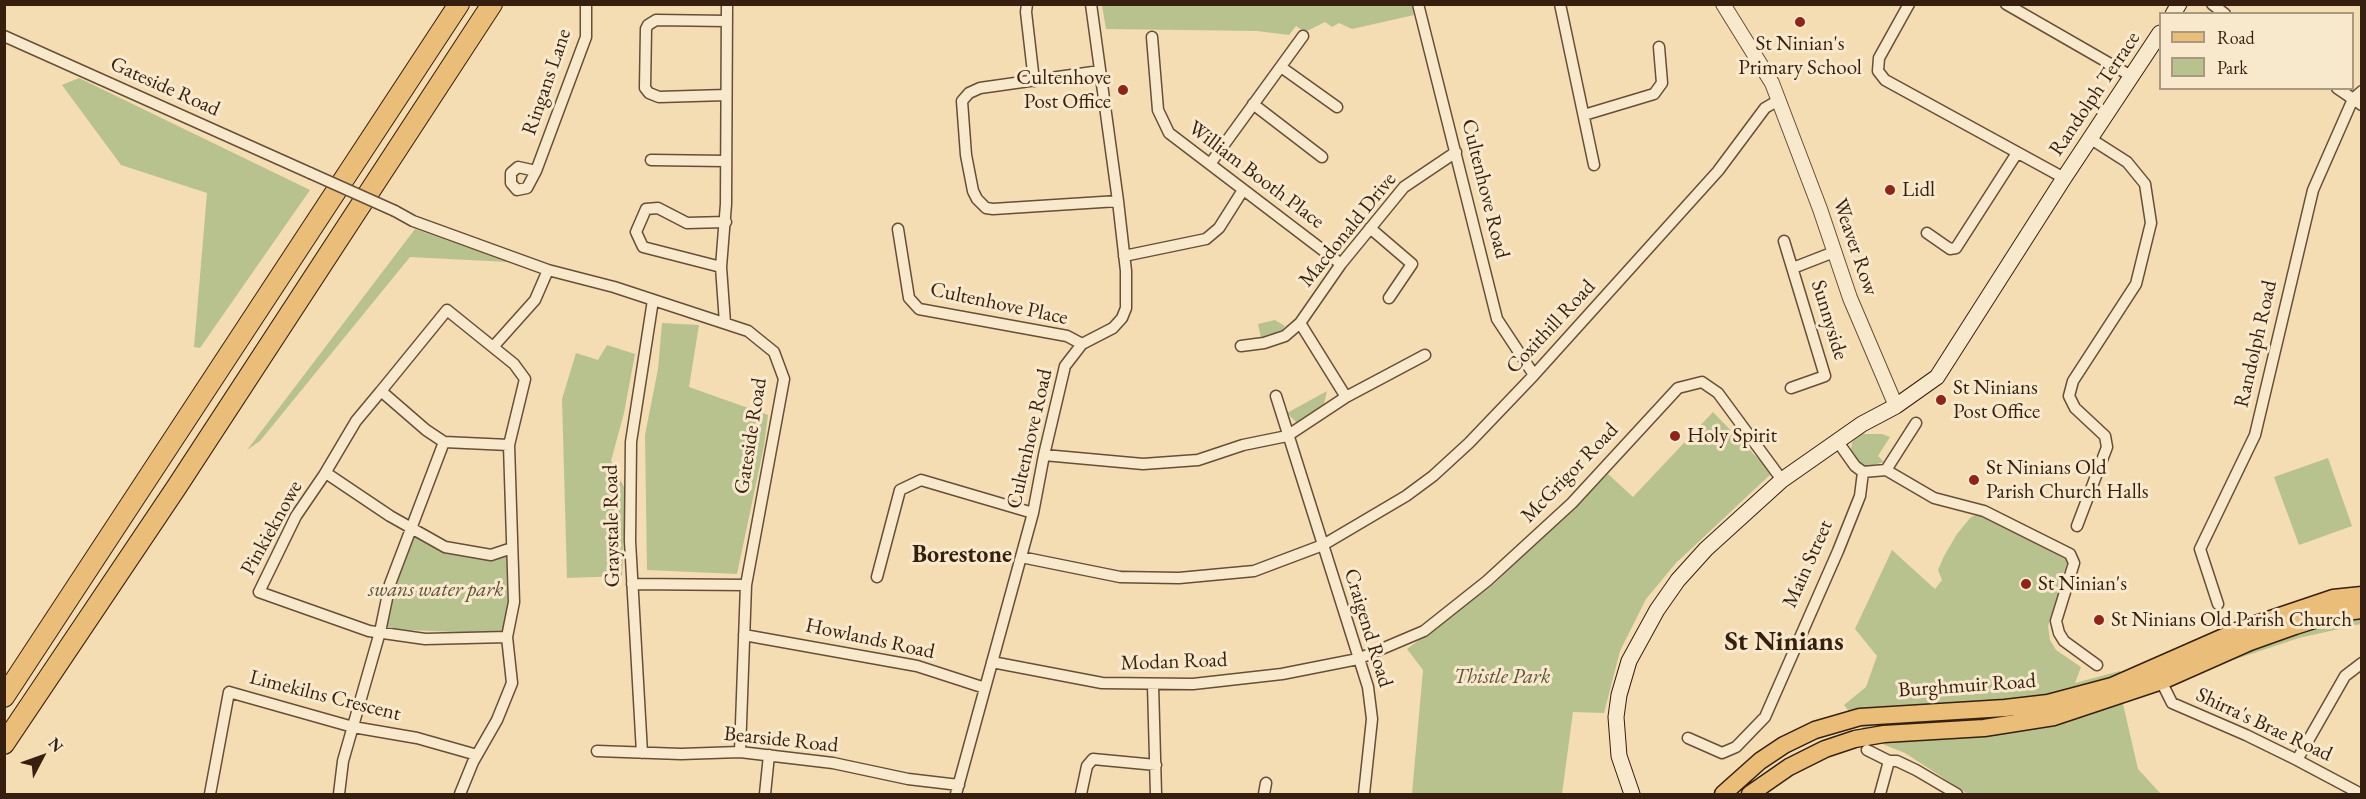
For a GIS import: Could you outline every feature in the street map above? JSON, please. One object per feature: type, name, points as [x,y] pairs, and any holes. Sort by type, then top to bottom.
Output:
[{"type":"highway","points":[[4,697],[459,4]]},
{"type":"highway","points":[[4,744],[176,488],[492,4]]},
{"type":"main road","name":"Randolph Terrace","points":[[2064,178],[2159,35]]},
{"type":"main road","points":[[1632,795],[1619,756],[1616,717],[1619,695],[1629,661],[1657,610],[1678,580],[1706,549],[1782,480],[1862,424],[1896,406],[1937,377],[2064,178]]},
{"type":"main road","name":"Burghmuir Road","points":[[1723,795],[1760,761],[1784,745],[1815,730],[1860,717],[2048,703],[2158,675],[2244,628],[2333,598],[2361,595]]},
{"type":"main road","name":"Burghmuir Road","points":[[1750,795],[1789,767],[1826,749],[1855,739],[1884,734],[1984,728],[2054,717],[2158,675],[2259,639],[2336,614],[2361,610]]},
{"type":"street","name":"Ringans Lane","points":[[536,171],[586,37],[586,4]]},
{"type":"street","points":[[725,323],[721,267],[726,222],[727,4]]},
{"type":"street","points":[[1027,4],[1034,81]]},
{"type":"street","name":"Cultenhove Road","points":[[958,790],[1033,513],[1065,366],[1082,344],[1113,328],[1122,318],[1126,308],[1124,256],[1118,201],[1091,4]]},
{"type":"street","name":"Cultenhove Road","points":[[1418,4],[1497,319],[1534,375]]},
{"type":"street","points":[[1560,4],[1594,165]]},
{"type":"street","name":"Weaver Row","points":[[1723,4],[1772,83],[1860,324],[1896,406]]},
{"type":"street","points":[[1909,4],[1879,58],[1878,71],[1885,80],[2064,178]]},
{"type":"street","points":[[2006,4],[2133,77]]},
{"type":"street","points":[[726,95],[659,97],[653,96],[645,88],[646,29],[648,25],[656,20],[727,21]]},
{"type":"street","name":"Gateside Road","points":[[4,36],[414,221],[548,270],[614,287],[748,331],[774,352],[784,379],[746,585],[740,752]]},
{"type":"street","points":[[1210,164],[1303,36]]},
{"type":"street","name":"William Booth Place","points":[[1152,37],[1158,110],[1169,133],[1341,264]]},
{"type":"street","points":[[1584,115],[1654,94],[1662,83],[1659,47]]},
{"type":"street","points":[[1281,67],[1336,107]]},
{"type":"street","points":[[1100,71],[980,88],[969,93],[962,101],[966,155],[973,191],[977,199],[986,207],[993,209],[1118,201]]},
{"type":"street","points":[[2341,90],[2359,98]]},
{"type":"street","name":"Randolph Road","points":[[2218,604],[2200,549],[2255,435],[2313,190],[2359,98]]},
{"type":"street","name":"Coxithill Road","points":[[1021,557],[1120,577],[1179,578],[1254,571],[1323,545],[1406,496],[1433,476],[1469,443],[1534,375],[1718,171],[1765,108],[1777,101]]},
{"type":"street","points":[[1253,104],[1322,157]]},
{"type":"street","points":[[2077,526],[2107,447],[2105,436],[2075,408],[2069,396],[2073,381],[2136,284],[2151,223],[2145,184],[2127,162],[2091,139]]},
{"type":"street","name":"Macdonald Drive","points":[[1241,346],[1264,343],[1285,336],[1300,323],[1341,264],[1404,187],[1456,152]]},
{"type":"street","points":[[1927,233],[1950,249],[1956,248],[2017,153]]},
{"type":"street","points":[[651,160],[726,161]]},
{"type":"street","points":[[1124,256],[1206,239],[1219,228],[1243,190]]},
{"type":"street","points":[[721,267],[643,247],[636,232],[646,210],[658,208],[687,223],[726,222]]},
{"type":"street","points":[[1370,228],[1412,264],[1389,298]]},
{"type":"street","name":"Cultenhove Place","points":[[898,229],[909,298],[919,309],[1067,336],[1082,344]]},
{"type":"street","name":"Sunnyside","points":[[1784,241],[1825,376],[1791,388]]},
{"type":"street","points":[[1793,268],[1834,252]]},
{"type":"street","points":[[493,347],[535,300],[548,270]]},
{"type":"street","name":"Graystale Road","points":[[642,753],[630,535],[631,442],[653,300]]},
{"type":"street","points":[[324,475],[356,421],[447,310],[514,364],[525,379],[509,445],[514,602],[507,637],[512,683],[497,720],[477,755],[460,795]]},
{"type":"street","points":[[1300,323],[1347,398]]},
{"type":"street","points":[[1044,455],[1143,464],[1198,460],[1243,445],[1287,436],[1347,398],[1425,355]]},
{"type":"street","name":"McGrigor Road","points":[[1358,659],[1424,631],[1487,581],[1572,503],[1678,388],[1702,382],[1718,393],[1782,480]]},
{"type":"street","points":[[381,391],[426,430],[444,442],[509,445]]},
{"type":"street","name":"Craigend Road","points":[[1276,396],[1368,687],[1372,719],[1364,795]]},
{"type":"street","points":[[1886,470],[1916,423]]},
{"type":"street","points":[[339,795],[343,761],[380,632],[390,584],[444,442]]},
{"type":"street","points":[[1838,442],[1855,466],[1863,472],[1886,470],[1934,498],[1984,511],[2070,554],[2074,563],[2056,621],[2064,641],[2097,665]]},
{"type":"street","name":"Main Street","points":[[1688,738],[1722,753],[1736,747],[1765,717],[1838,551],[1860,496],[1863,472]]},
{"type":"street","name":"Pinkieknowe","points":[[507,637],[425,639],[369,631],[259,592],[296,516],[324,475],[445,547],[491,555],[512,548]]},
{"type":"street","points":[[878,578],[900,490],[921,480],[1033,513]]},
{"type":"street","points":[[632,584],[746,585]]},
{"type":"street","name":"Howlands Road","points":[[744,635],[917,666],[986,688]]},
{"type":"street","name":"Modan Road","points":[[992,662],[1102,683],[1153,685],[1193,684],[1282,674],[1358,659]]},
{"type":"street","points":[[2297,760],[2345,676],[2361,663]]},
{"type":"street","name":"Shirra's Brae Road","points":[[2158,675],[2172,703],[2232,728],[2361,795]]},
{"type":"street","points":[[1153,685],[1156,795]]},
{"type":"street","name":"Limekilns Crescent","points":[[210,795],[229,692],[353,727],[417,738],[477,755]]},
{"type":"street","points":[[1867,750],[1889,761],[1897,761],[1916,770],[1957,795]]},
{"type":"street","name":"Bearside Road","points":[[597,751],[740,752],[769,755],[833,763],[958,790]]},
{"type":"street","points":[[765,795],[769,755]]},
{"type":"street","points":[[1081,795],[1087,766],[1093,759],[1156,765]]},
{"type":"street","points":[[1880,795],[1889,761]]},
{"type":"green space","points":[[1412,4],[1414,15],[1352,29],[1339,23],[1332,27],[1325,22],[1305,32],[1296,26],[1289,35],[1257,31],[1106,29],[1102,5]]},
{"type":"green space","points":[[79,78],[310,190],[200,348],[194,347],[207,193],[121,165],[62,85]]},
{"type":"green space","points":[[415,229],[508,262],[410,257],[260,441],[247,450]]},
{"type":"green space","points":[[1275,320],[1285,326],[1282,330],[1261,338],[1258,324]]},
{"type":"green space","points":[[662,323],[699,325],[689,387],[768,415],[764,446],[737,574],[647,570],[645,435],[658,369]]},
{"type":"green space","points":[[607,345],[635,354],[624,413],[611,461],[626,491],[622,576],[567,578],[562,399],[576,353],[598,360]]},
{"type":"green space","points":[[1327,391],[1323,408],[1298,424],[1287,413]]},
{"type":"green space","name":"Thistle Park","points":[[1713,412],[1772,473],[1676,563],[1646,599],[1620,651],[1604,713],[1573,712],[1562,794],[1412,794],[1423,670],[1407,649],[1494,584],[1608,474],[1633,497]]},
{"type":"green space","points":[[1862,434],[1882,434],[1890,437],[1878,456],[1884,462],[1866,467],[1861,466],[1853,457],[1852,442]]},
{"type":"green space","points":[[2328,458],[2352,526],[2299,545],[2274,477]]},
{"type":"green space","points":[[1977,514],[1986,516],[2067,562],[2048,626],[2050,640],[2056,650],[2081,667],[2075,683],[2120,671],[2123,704],[2138,769],[2161,794],[1968,794],[1905,753],[1872,740],[1844,705],[1866,687],[1877,656],[1855,629],[1892,550],[1935,589],[1942,580],[1938,570],[1944,556],[1957,534],[1970,518]]},
{"type":"green space","name":"swans water park","points":[[414,532],[443,549],[509,555],[510,596],[504,634],[384,629],[395,579]]},
{"type":"green space","points":[[2361,615],[2361,624],[2299,638],[2233,660],[2290,633]]},
{"type":"place","name":"St Ninian's Primary School","points":[[1800,22]]},
{"type":"place","name":"Cultenhove Post Office","points":[[1123,90]]},
{"type":"place","name":"Lidl","points":[[1890,190]]},
{"type":"place","name":"St Ninians Post Office","points":[[1941,400]]},
{"type":"place","name":"Holy Spirit","points":[[1675,436]]},
{"type":"place","name":"St Ninians Old Parish Church Halls","points":[[1974,480]]},
{"type":"place","name":"St Ninian's","points":[[2026,584]]},
{"type":"place","name":"St Ninians Old Parish Church","points":[[2099,620]]},
{"type":"district","name":"Borestone","points":[[962,555]]},
{"type":"district","name":"St Ninians","points":[[1784,643]]}]
